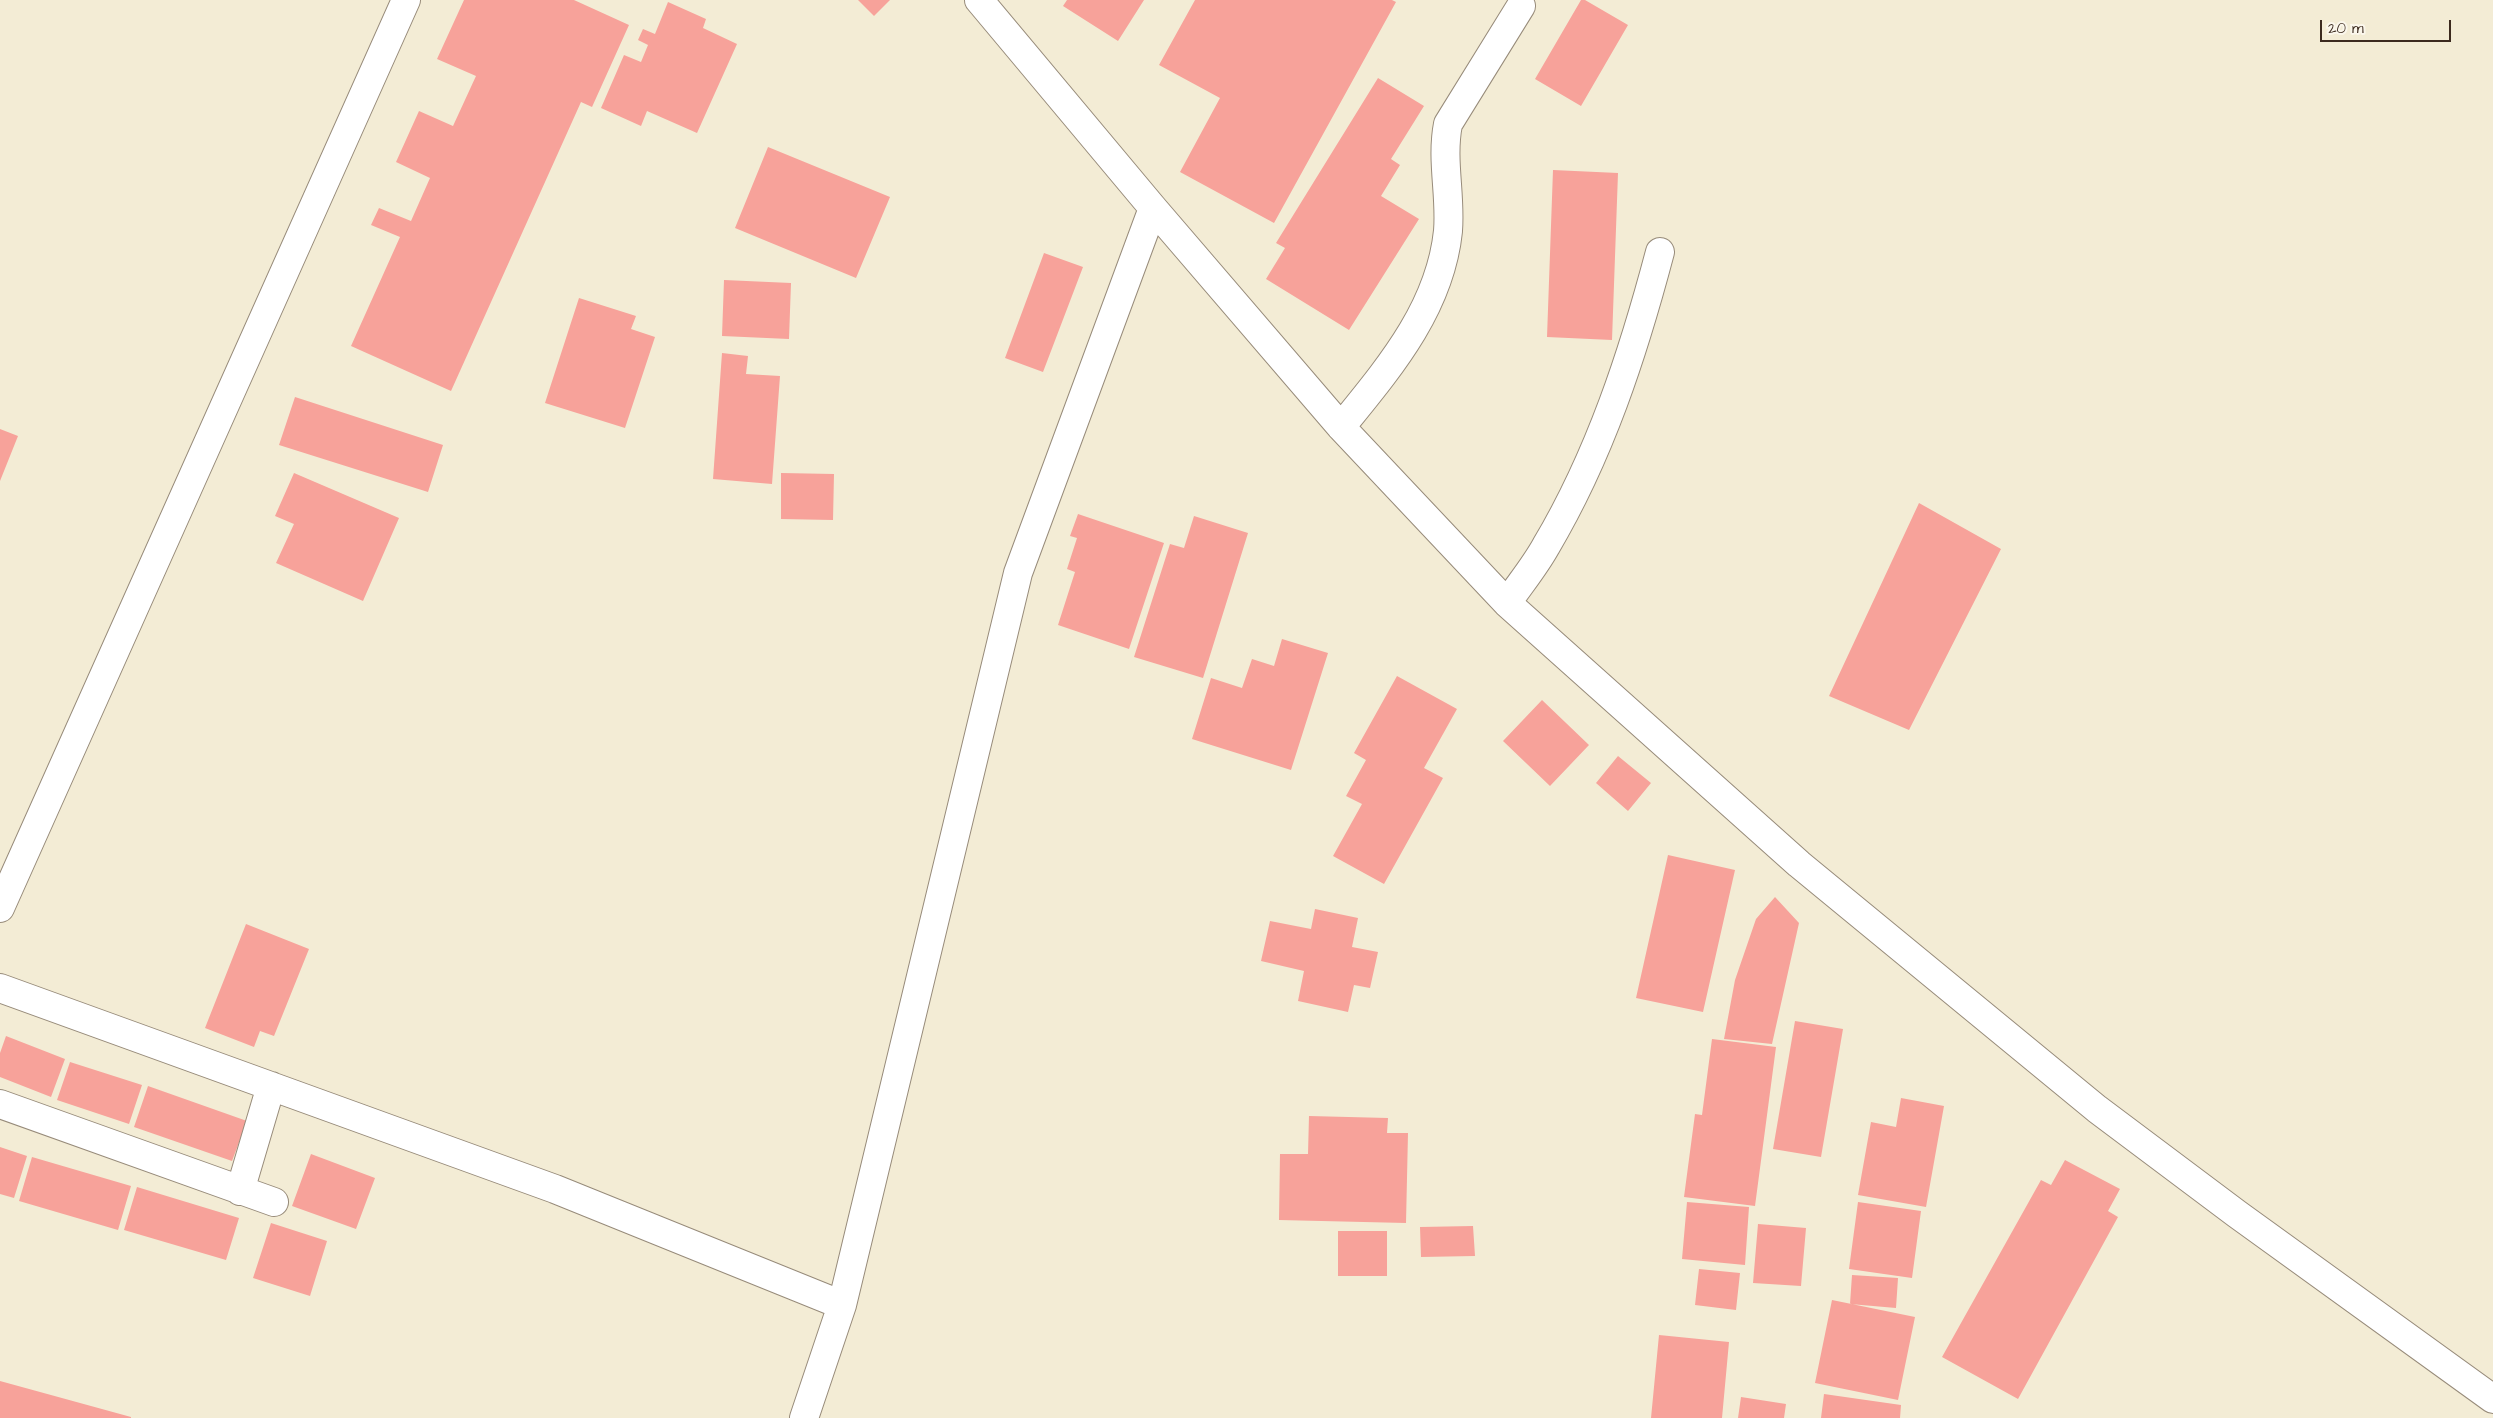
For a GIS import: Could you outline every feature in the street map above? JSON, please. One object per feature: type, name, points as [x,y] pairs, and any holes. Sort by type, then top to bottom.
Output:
[{"type":"street","points":[[0,908],[406,0]]},
{"type":"street","points":[[980,0],[1153,208],[1341,427],[1507,603],[1800,864],[2089,1103],[2237,1214],[2493,1399]]},
{"type":"street","points":[[1341,427],[1393,364],[1411,335],[1425,306],[1443,259],[1448,232],[1445,141],[1448,124],[1521,6]]},
{"type":"street","points":[[804,1418],[842,1305],[1018,573],[1153,208]]},
{"type":"street","points":[[1507,603],[1545,548],[1592,456],[1623,377],[1660,252]]},
{"type":"street","points":[[0,988],[556,1189],[842,1305]]},
{"type":"street","points":[[240,1191],[271,1086]]},
{"type":"street","points":[[0,1104],[274,1202]]},
{"type":"building","points":[[464,0],[574,0],[629,25],[592,107],[581,102],[451,391],[351,346],[400,237],[371,225],[379,208],[411,221],[430,178],[396,162],[419,111],[453,126],[476,76],[437,59]]},
{"type":"building","points":[[858,0],[890,0],[874,16]]},
{"type":"building","points":[[1067,0],[1144,0],[1118,41],[1063,6]]},
{"type":"building","points":[[1195,0],[1392,0],[1396,2],[1274,223],[1180,172],[1220,98],[1159,65]]},
{"type":"building","points":[[1581,0],[1585,0],[1628,25],[1581,106],[1535,79]]},
{"type":"building","points":[[668,2],[706,19],[703,28],[737,44],[697,133],[647,111],[641,126],[601,108],[624,55],[641,62],[648,45],[638,40],[643,29],[655,34]]},
{"type":"building","points":[[1378,78],[1424,106],[1391,159],[1400,165],[1381,196],[1419,219],[1349,330],[1266,279],[1285,248],[1276,243]]},
{"type":"building","points":[[768,147],[890,197],[856,278],[735,228]]},
{"type":"building","points":[[1553,170],[1618,173],[1612,340],[1547,337]]},
{"type":"building","points":[[1044,253],[1083,267],[1043,372],[1005,358]]},
{"type":"building","points":[[724,280],[791,283],[789,339],[722,336]]},
{"type":"building","points":[[579,298],[636,316],[631,329],[655,337],[625,428],[545,403]]},
{"type":"building","points":[[722,353],[748,356],[746,374],[780,376],[772,484],[713,479]]},
{"type":"building","points":[[295,397],[443,445],[428,492],[279,445]]},
{"type":"building","points":[[0,429],[18,436],[0,481]]},
{"type":"building","points":[[294,473],[399,518],[363,601],[276,563],[294,524],[275,516]]},
{"type":"building","points":[[781,473],[834,474],[833,520],[781,519]]},
{"type":"building","points":[[1919,503],[2001,549],[1909,730],[1829,696]]},
{"type":"building","points":[[1078,514],[1164,543],[1129,649],[1058,625],[1075,572],[1067,569],[1077,538],[1070,536]]},
{"type":"building","points":[[1194,516],[1248,533],[1203,678],[1134,657],[1170,544],[1184,548]]},
{"type":"building","points":[[1282,639],[1328,653],[1291,770],[1192,739],[1211,678],[1242,688],[1252,659],[1274,666]]},
{"type":"building","points":[[1397,676],[1457,709],[1424,768],[1443,778],[1384,884],[1333,856],[1362,804],[1346,796],[1366,760],[1354,753]]},
{"type":"building","points":[[1542,700],[1589,745],[1550,786],[1503,741]]},
{"type":"building","points":[[1618,756],[1651,783],[1628,811],[1596,783]]},
{"type":"building","points":[[1668,855],[1735,870],[1703,1012],[1636,998]]},
{"type":"building","points":[[1775,897],[1799,923],[1772,1044],[1724,1039],[1735,980],[1756,919]]},
{"type":"building","points":[[1315,909],[1358,918],[1352,947],[1378,952],[1370,988],[1354,985],[1348,1012],[1298,1001],[1304,971],[1261,961],[1270,921],[1311,929]]},
{"type":"building","points":[[246,924],[309,949],[274,1036],[260,1031],[254,1047],[205,1028]]},
{"type":"building","points":[[1795,1021],[1843,1029],[1821,1157],[1773,1149]]},
{"type":"building","points":[[6,1036],[65,1059],[51,1097],[0,1077],[0,1053]]},
{"type":"building","points":[[1712,1039],[1776,1047],[1755,1206],[1684,1197],[1695,1114],[1702,1115]]},
{"type":"building","points":[[70,1062],[142,1085],[129,1124],[57,1100]]},
{"type":"building","points":[[148,1086],[247,1121],[232,1161],[134,1127]]},
{"type":"building","points":[[1901,1098],[1944,1106],[1926,1207],[1858,1195],[1871,1122],[1896,1127]]},
{"type":"building","points":[[1309,1116],[1388,1118],[1387,1133],[1408,1133],[1406,1223],[1279,1220],[1280,1154],[1308,1154]]},
{"type":"building","points":[[0,1147],[27,1156],[14,1198],[0,1194]]},
{"type":"building","points":[[311,1154],[375,1178],[356,1229],[292,1206]]},
{"type":"building","points":[[32,1157],[131,1186],[118,1230],[19,1201]]},
{"type":"building","points":[[2065,1160],[2120,1189],[2108,1211],[2118,1217],[2018,1399],[1942,1357],[2041,1180],[2051,1185]]},
{"type":"building","points":[[137,1187],[239,1218],[226,1260],[124,1230]]},
{"type":"building","points":[[1687,1202],[1749,1207],[1745,1265],[1682,1259]]},
{"type":"building","points":[[1858,1202],[1921,1211],[1912,1278],[1849,1269]]},
{"type":"building","points":[[271,1223],[327,1241],[310,1296],[253,1278]]},
{"type":"building","points":[[1758,1224],[1806,1228],[1801,1286],[1753,1283]]},
{"type":"building","points":[[1473,1226],[1475,1256],[1421,1257],[1420,1227]]},
{"type":"building","points":[[1338,1231],[1387,1231],[1387,1276],[1338,1276]]},
{"type":"building","points":[[1699,1269],[1740,1273],[1736,1310],[1695,1305]]},
{"type":"building","points":[[1852,1275],[1898,1278],[1896,1308],[1850,1304]]},
{"type":"building","points":[[1832,1300],[1915,1317],[1898,1400],[1815,1383]]},
{"type":"building","points":[[1659,1335],[1729,1342],[1722,1418],[1651,1418]]},
{"type":"building","points":[[0,1381],[131,1417],[131,1418],[0,1418]]},
{"type":"building","points":[[1824,1394],[1901,1405],[1900,1418],[1821,1418]]},
{"type":"building","points":[[1741,1397],[1786,1404],[1784,1418],[1738,1418]]}]
